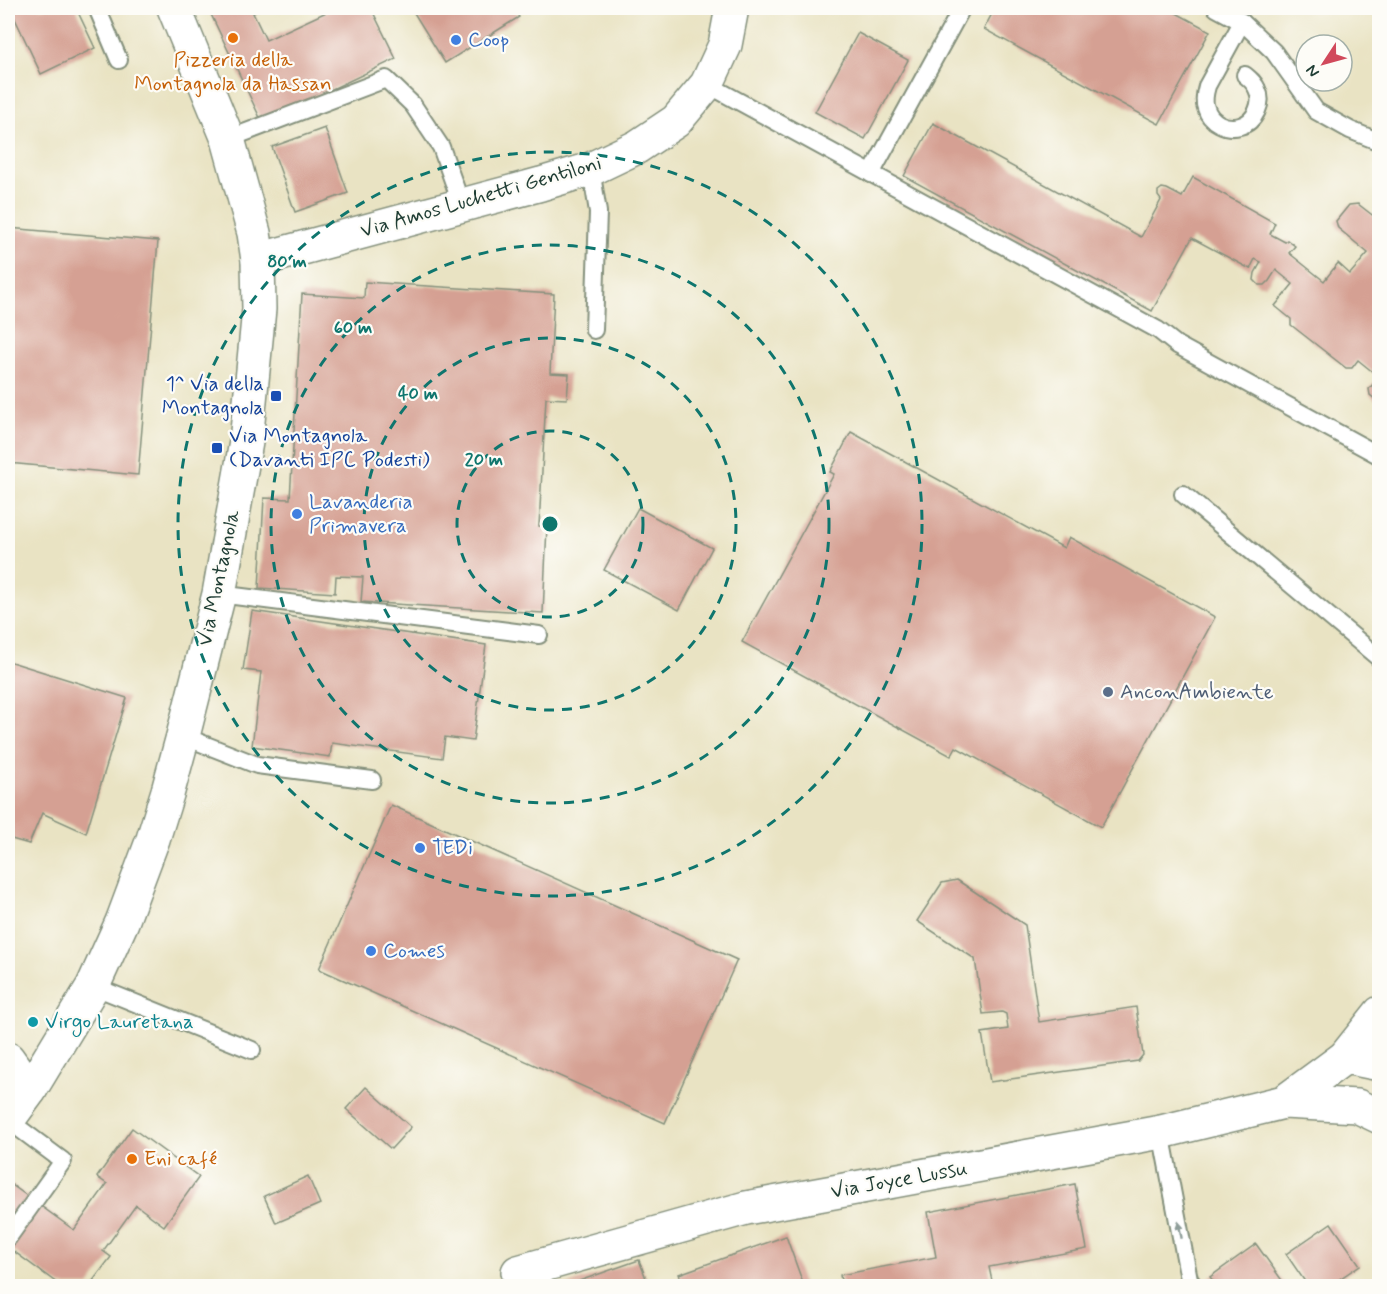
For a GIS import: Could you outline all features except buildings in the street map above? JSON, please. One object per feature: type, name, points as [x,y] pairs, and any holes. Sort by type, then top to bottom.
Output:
[{"type":"street","name":"Via Montagnola","points":[[8,1120],[30,1090],[93,986],[122,922],[153,839],[183,736],[219,594],[246,442],[259,309],[258,260],[254,232],[228,139],[174,8]]},
{"type":"street","name":"Via Amos Luchetti Gentiloni","points":[[258,260],[591,169],[637,147],[676,121],[707,84],[725,45],[732,8]]},
{"type":"street","name":"Via Joyce Lussu","points":[[1284,1102],[1345,1057],[1380,1013]]},
{"type":"street","points":[[1345,1057],[1380,1064]]},
{"type":"street","points":[[8,1059],[30,1090]]},
{"type":"street","name":"Via Joyce Lussu","points":[[518,1272],[746,1208],[1161,1132],[1284,1102],[1372,1105]]},
{"type":"lane","points":[[97,8],[119,60]]},
{"type":"lane","points":[[871,174],[962,8]]},
{"type":"lane","points":[[1216,8],[1242,22],[1274,52],[1316,111],[1350,130],[1380,142]]},
{"type":"lane","points":[[1242,22],[1207,86],[1204,96],[1205,107],[1210,117],[1218,124],[1229,127],[1240,126],[1256,113],[1260,102],[1259,91],[1254,82],[1245,75]]},
{"type":"lane","points":[[228,139],[387,79],[413,105],[441,147],[462,206]]},
{"type":"lane","points":[[707,84],[1158,330],[1177,345],[1380,456]]},
{"type":"lane","points":[[591,169],[598,212],[594,330]]},
{"type":"lane","points":[[1183,494],[1380,659]]},
{"type":"lane","points":[[219,594],[539,635]]},
{"type":"lane","points":[[183,736],[257,765],[372,780]]},
{"type":"lane","points":[[93,986],[252,1050]]},
{"type":"lane","points":[[8,1120],[63,1161],[8,1238]]},
{"type":"lane","points":[[1161,1132],[1189,1279],[1194,1287]]},
{"type":"place","name":"Pizzeria della Montagnola da Hassan","points":[[233,38]]},
{"type":"place","name":"Coop","points":[[456,40]]},
{"type":"place","name":"1^ Via della Montagnola","points":[[276,396]]},
{"type":"place","name":"Via Montagnola (Davanti IPC Podesti)","points":[[217,448]]},
{"type":"place","name":"Lavanderia Primavera","points":[[297,514]]},
{"type":"place","name":"AnconAmbiente","points":[[1108,692]]},
{"type":"place","name":"TEDi","points":[[420,848]]},
{"type":"place","name":"Comes","points":[[371,951]]},
{"type":"place","name":"Virgo Lauretana","points":[[33,1022]]},
{"type":"place","name":"Eni café","points":[[132,1159]]}]
